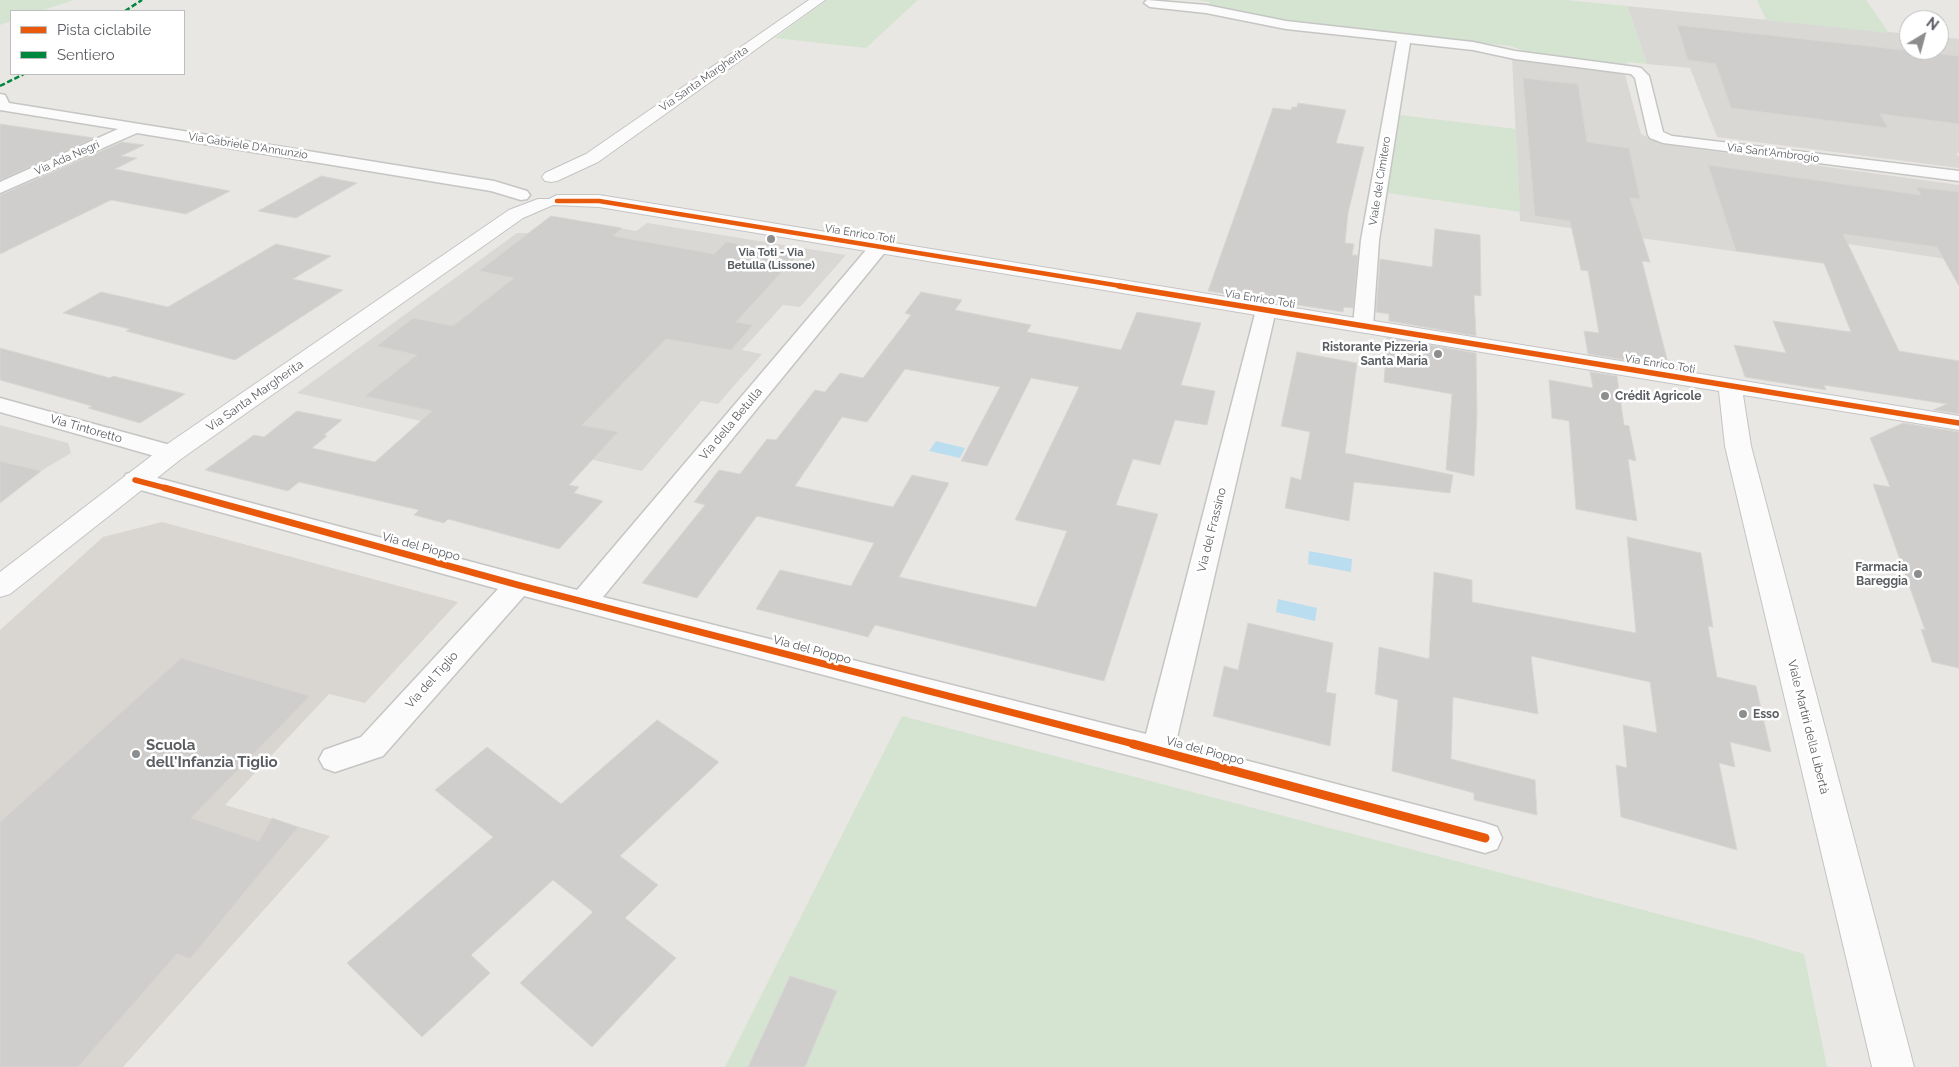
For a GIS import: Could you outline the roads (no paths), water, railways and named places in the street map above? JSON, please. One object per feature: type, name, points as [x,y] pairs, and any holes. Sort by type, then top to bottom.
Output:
[{"type":"street","name":"Via Santa Margherita","points":[[551,177],[592,158],[818,0]]},
{"type":"street","points":[[1150,2],[1206,9],[1286,25],[1404,38]]},
{"type":"street","name":"Via Sant'Ambrogio","points":[[1404,38],[1473,46],[1515,55],[1636,71],[1642,76],[1656,135],[1669,140],[1959,176]]},
{"type":"street","name":"Viale del Cimitero","points":[[1362,326],[1370,240],[1404,38]]},
{"type":"street","name":"Via Gabriele D'Annunzio","points":[[1,102],[134,128],[494,186],[522,198]]},
{"type":"street","name":"Via Ada Negri","points":[[0,188],[134,128]]},
{"type":"street","name":"Via Santa Margherita","points":[[579,183],[592,158]]},
{"type":"street","points":[[522,198],[531,182],[551,177],[579,183],[572,196],[551,202]]},
{"type":"street","name":"Via Enrico Toti","points":[[579,183],[599,201]]},
{"type":"street","name":"Via Santa Margherita","points":[[0,587],[135,480],[522,198],[551,202]]},
{"type":"street","name":"Via Enrico Toti","points":[[551,202],[599,201],[1959,423]]},
{"type":"street","name":"Via della Betulla","points":[[584,602],[879,247]]},
{"type":"street","name":"Via del Frassino","points":[[1158,750],[1266,310]]},
{"type":"street","name":"Viale Martiri della Libertà","points":[[1730,386],[1738,446],[1893,1067]]},
{"type":"street","name":"Via Tintoretto","points":[[0,405],[172,453]]},
{"type":"street","name":"Via del Pioppo","points":[[135,480],[518,585],[1158,750],[1485,838]]},
{"type":"street","name":"Via del Tiglio","points":[[335,759],[372,747],[518,585]]},
{"type":"water","points":[[936,441],[965,448],[960,458],[929,451]]},
{"type":"water","points":[[1309,551],[1352,559],[1351,572],[1308,564]]},
{"type":"water","points":[[1278,599],[1317,608],[1315,621],[1276,612]]},
{"type":"place","name":"Via Toti - Via Betulla (Lissone)","points":[[771,239]]},
{"type":"place","name":"Ristorante Pizzeria Santa Maria","points":[[1438,354]]},
{"type":"place","name":"Crédit Agricole","points":[[1605,396]]},
{"type":"place","name":"Farmacia Bareggia","points":[[1918,574]]},
{"type":"place","name":"Esso","points":[[1743,714]]},
{"type":"place","name":"Scuola dell'Infanzia Tiglio","points":[[136,754]]}]
